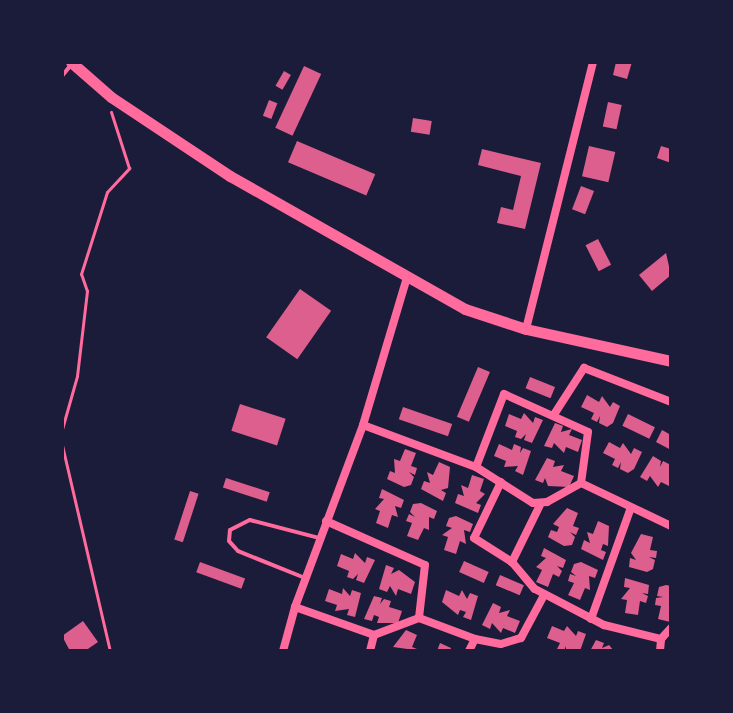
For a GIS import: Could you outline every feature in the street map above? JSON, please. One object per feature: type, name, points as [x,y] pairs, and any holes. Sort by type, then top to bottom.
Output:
[{"type":"street","points":[[526,329],[593,62]]},
{"type":"street","points":[[72,63],[111,97],[230,176],[465,309],[526,329],[671,361]]},
{"type":"street","points":[[283,651],[319,538],[363,425],[407,277]]},
{"type":"street","points":[[555,413],[584,368],[671,402]]},
{"type":"street","points":[[476,467],[504,394],[555,413],[588,432],[581,483]]},
{"type":"street","points":[[363,425],[476,467],[540,505]]},
{"type":"street","points":[[501,482],[474,538],[512,562],[543,597],[591,619],[661,639]]},
{"type":"street","points":[[512,562],[540,505],[581,483]]},
{"type":"street","points":[[581,483],[630,510],[671,526]]},
{"type":"street","points":[[591,619],[630,510]]},
{"type":"street","points":[[326,521],[425,565],[419,618]]},
{"type":"street","points":[[295,607],[374,635],[419,618],[475,639],[501,644],[521,638],[543,597]]},
{"type":"street","points":[[660,651],[661,639],[671,628]]},
{"type":"street","points":[[370,651],[374,635]]},
{"type":"street","points":[[469,651],[475,639]]},
{"type":"lane","points":[[62,76],[72,63]]},
{"type":"lane","points":[[305,578],[238,551],[229,541],[230,530],[250,520],[319,538]]},
{"type":"path","points":[[62,429],[77,376],[87,291],[81,274],[107,192],[129,168],[111,117],[111,97]]},
{"type":"path","points":[[62,445],[110,651]]},
{"type":"building","points":[[616,62],[632,62],[627,79],[613,75]]},
{"type":"building","points":[[304,66],[321,74],[292,136],[275,128]]},
{"type":"building","points":[[284,71],[291,75],[282,90],[276,86]]},
{"type":"building","points":[[269,100],[277,103],[271,119],[263,116]]},
{"type":"building","points":[[608,102],[622,105],[616,129],[603,126]]},
{"type":"building","points":[[413,118],[432,121],[430,135],[411,132]]},
{"type":"building","points":[[297,141],[375,174],[366,195],[288,162]]},
{"type":"building","points":[[589,146],[615,152],[608,182],[582,176]]},
{"type":"building","points":[[661,146],[671,149],[671,163],[657,158]]},
{"type":"building","points":[[482,149],[541,163],[525,229],[497,223],[501,207],[513,210],[521,176],[478,165]]},
{"type":"building","points":[[581,186],[594,191],[585,214],[572,209]]},
{"type":"building","points":[[598,239],[611,265],[599,271],[586,245]]},
{"type":"building","points":[[666,253],[671,275],[652,291],[639,275]]},
{"type":"building","points":[[300,289],[331,311],[297,359],[266,337]]},
{"type":"building","points":[[478,367],[490,372],[469,422],[457,417]]},
{"type":"building","points":[[530,377],[555,387],[551,398],[526,388]]},
{"type":"building","points":[[587,395],[599,402],[602,396],[610,407],[613,402],[620,406],[613,423],[607,427],[599,423],[600,416],[597,422],[591,419],[594,413],[581,407]]},
{"type":"building","points":[[240,404],[286,419],[277,445],[231,431]]},
{"type":"building","points":[[403,407],[452,424],[448,436],[399,419]]},
{"type":"building","points":[[524,413],[533,423],[535,417],[543,420],[532,443],[524,440],[526,434],[521,439],[515,437],[517,431],[505,426],[509,414],[521,419]]},
{"type":"building","points":[[628,414],[655,427],[649,439],[622,426]]},
{"type":"building","points":[[555,423],[563,426],[561,432],[572,429],[569,435],[582,440],[578,452],[566,447],[564,453],[554,443],[552,448],[544,446]]},
{"type":"building","points":[[662,430],[671,435],[671,450],[656,442]]},
{"type":"building","points":[[609,442],[620,448],[623,443],[631,454],[634,448],[642,452],[634,469],[628,473],[620,469],[621,462],[618,468],[612,465],[615,459],[603,453]]},
{"type":"building","points":[[499,444],[512,450],[514,444],[521,447],[520,453],[523,448],[531,451],[523,475],[515,471],[518,466],[504,467],[506,461],[494,456]]},
{"type":"building","points":[[405,449],[416,453],[411,466],[417,468],[415,475],[409,472],[414,477],[411,485],[404,487],[387,479],[390,471],[395,473],[394,459],[400,461]]},
{"type":"building","points":[[653,456],[661,461],[660,467],[663,461],[669,464],[671,487],[661,482],[658,487],[650,476],[647,481],[640,477]]},
{"type":"building","points":[[547,458],[555,461],[553,467],[564,465],[561,471],[574,476],[569,487],[548,486],[545,478],[543,483],[535,480]]},
{"type":"building","points":[[439,462],[450,467],[448,488],[441,490],[446,493],[443,501],[421,489],[424,481],[430,483],[427,472],[433,475]]},
{"type":"building","points":[[472,475],[484,479],[480,491],[485,494],[476,503],[481,505],[478,513],[455,503],[458,494],[464,496],[461,485],[468,488]]},
{"type":"building","points":[[226,478],[270,492],[267,502],[223,488]]},
{"type":"building","points":[[382,489],[404,500],[401,508],[395,506],[398,517],[392,515],[388,528],[376,523],[380,511],[375,509],[384,499],[379,498]]},
{"type":"building","points":[[190,491],[199,494],[183,542],[174,540]]},
{"type":"building","points":[[421,503],[437,511],[434,519],[429,517],[429,530],[424,528],[418,540],[407,536],[412,523],[406,521],[409,514],[415,517],[410,512],[413,504]]},
{"type":"building","points":[[567,508],[578,513],[573,526],[579,528],[576,535],[570,532],[575,537],[572,545],[564,546],[548,537],[551,530],[557,532],[559,527],[553,524]]},
{"type":"building","points":[[456,516],[473,524],[470,532],[464,530],[466,544],[460,541],[456,554],[444,550],[448,537],[442,535],[452,528],[446,526],[449,518]]},
{"type":"building","points":[[598,521],[609,526],[608,546],[603,544],[601,550],[606,552],[603,560],[581,549],[584,540],[590,543],[587,532],[593,534]]},
{"type":"building","points":[[641,534],[653,537],[650,550],[657,551],[656,558],[649,557],[655,560],[653,569],[647,572],[629,567],[630,558],[636,560],[631,553]]},
{"type":"building","points":[[544,548],[566,560],[563,568],[557,566],[562,571],[559,577],[553,574],[548,587],[536,582],[542,570],[536,567],[546,558],[541,556]]},
{"type":"building","points":[[355,553],[365,563],[367,557],[375,560],[364,583],[356,580],[358,574],[353,579],[347,577],[349,571],[337,566],[341,554],[353,559]]},
{"type":"building","points":[[464,561],[489,572],[484,583],[459,572]]},
{"type":"building","points":[[200,562],[245,578],[241,589],[196,572]]},
{"type":"building","points":[[581,562],[598,570],[595,578],[589,576],[590,590],[585,588],[580,600],[568,595],[574,583],[568,581],[570,574],[576,576],[571,572],[574,564]]},
{"type":"building","points":[[386,565],[394,568],[391,574],[399,570],[415,582],[411,594],[398,589],[396,596],[390,586],[387,592],[379,589]]},
{"type":"building","points":[[500,575],[524,585],[520,595],[496,585]]},
{"type":"building","points":[[625,578],[649,585],[648,594],[642,593],[648,596],[646,603],[640,601],[638,615],[625,613],[627,600],[621,599],[630,588],[624,587]]},
{"type":"building","points":[[671,586],[670,622],[658,619],[661,606],[655,605],[656,598],[663,597],[657,596],[659,587]]},
{"type":"building","points":[[343,588],[350,596],[352,590],[361,593],[355,617],[347,615],[349,609],[335,611],[337,605],[325,601],[329,589],[342,594]]},
{"type":"building","points":[[446,590],[459,596],[462,590],[467,599],[470,593],[478,596],[471,620],[463,617],[466,612],[460,610],[458,615],[442,602]]},
{"type":"building","points":[[374,596],[382,598],[380,604],[384,599],[391,601],[389,607],[402,611],[398,623],[377,623],[379,617],[374,615],[372,621],[364,619]]},
{"type":"building","points":[[493,603],[501,607],[499,613],[510,610],[507,616],[520,621],[515,633],[503,628],[501,633],[492,623],[490,629],[482,625]]},
{"type":"building","points":[[83,621],[98,642],[85,651],[70,651],[62,636]]},
{"type":"building","points":[[552,626],[564,631],[567,626],[576,636],[578,631],[586,634],[580,651],[566,651],[566,646],[564,651],[557,649],[560,643],[547,638]]},
{"type":"building","points":[[406,630],[417,635],[412,647],[422,651],[393,647]]},
{"type":"building","points":[[596,640],[604,643],[602,648],[609,645],[614,651],[590,651]]},
{"type":"building","points":[[440,643],[451,648],[450,651],[437,651]]}]
